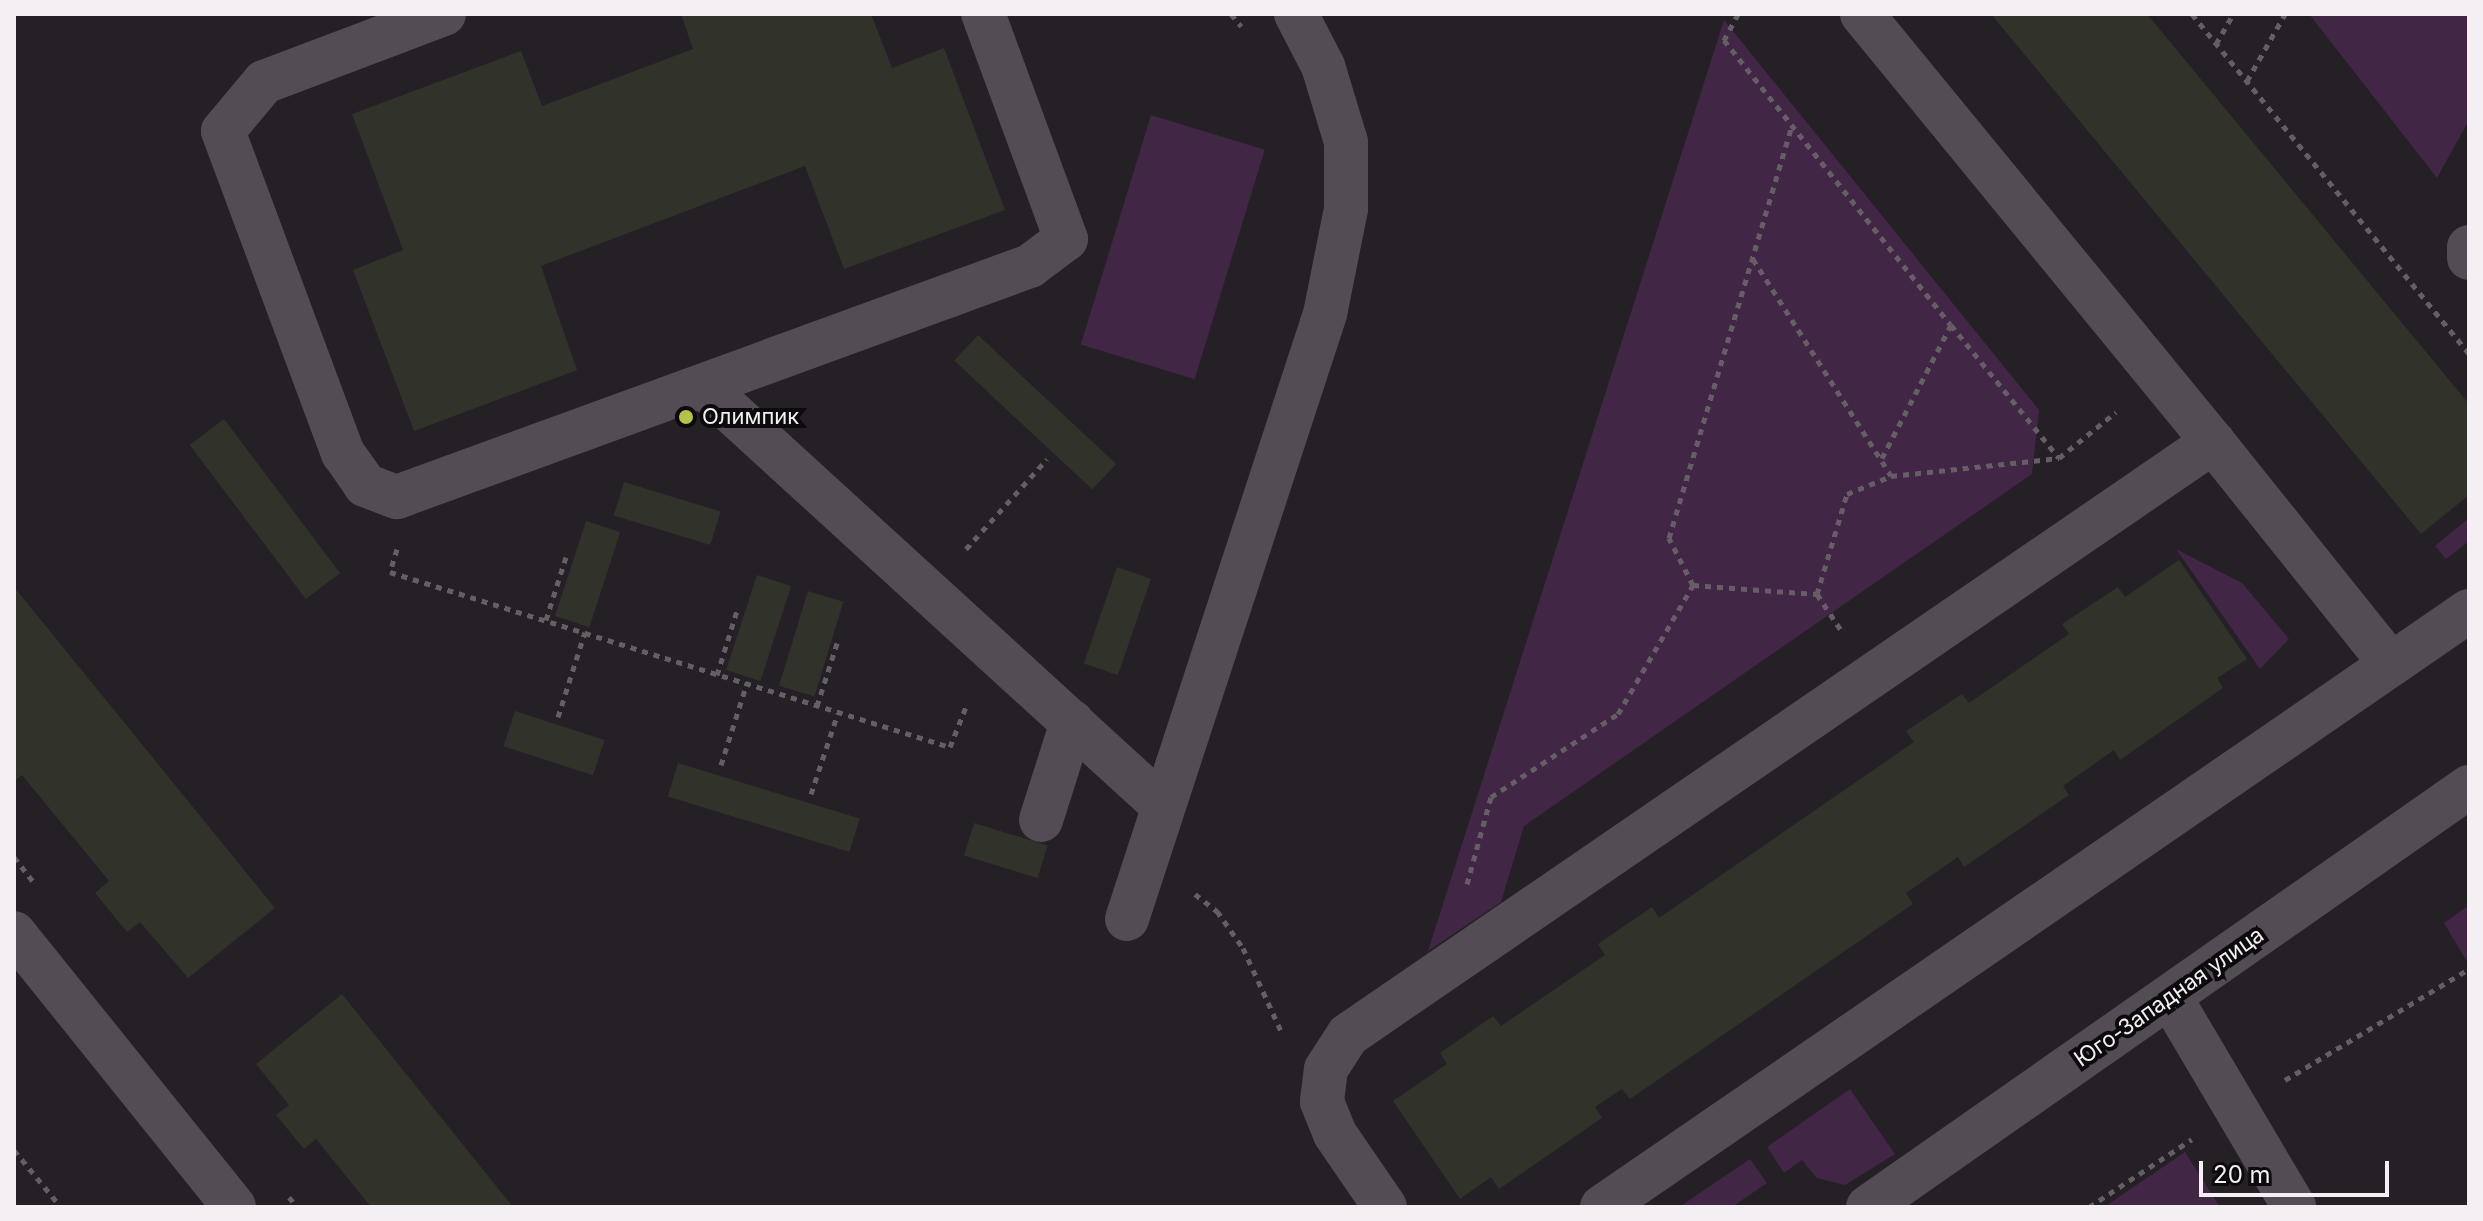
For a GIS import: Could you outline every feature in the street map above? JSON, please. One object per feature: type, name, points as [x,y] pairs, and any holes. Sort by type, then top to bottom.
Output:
[{"type":"street","points":[[444,14],[264,82],[223,131],[343,453],[365,485],[397,497],[1030,266],[1066,239],[983,14]]},
{"type":"street","points":[[1127,919],[1325,314],[1346,209],[1346,142],[1323,66],[1296,14]]},
{"type":"street","points":[[1862,14],[2391,664]]},
{"type":"street","points":[[2469,247],[2469,258]]},
{"type":"street","points":[[703,386],[1163,806]]},
{"type":"street","points":[[1385,1207],[1335,1134],[1322,1101],[1326,1069],[1348,1035],[2213,442]]},
{"type":"street","points":[[1602,1207],[2469,611]]},
{"type":"street","points":[[1041,820],[1072,722]]},
{"type":"street","name":"Юго-Западная улица","points":[[1868,1207],[2469,787]]},
{"type":"street","points":[[14,933],[234,1207]]},
{"type":"street","points":[[2170,997],[2294,1207]]},
{"type":"path","points":[[1231,14],[1251,37]]},
{"type":"path","points":[[1738,14],[1724,40],[2059,458]]},
{"type":"path","points":[[2192,14],[2469,354]]},
{"type":"path","points":[[2216,44],[2233,14]]},
{"type":"path","points":[[2247,81],[2285,14]]},
{"type":"path","points":[[1693,585],[1669,538],[1792,124]]},
{"type":"path","points":[[1753,259],[1891,476]]},
{"type":"path","points":[[1881,460],[1951,325]]},
{"type":"path","points":[[1871,677],[1817,594],[1847,494],[1891,476],[2059,458],[2160,378]]},
{"type":"path","points":[[928,592],[1047,459]]},
{"type":"path","points":[[406,494],[404,528],[390,572],[950,747],[976,682],[1000,656]]},
{"type":"path","points":[[546,620],[566,557]]},
{"type":"path","points":[[1693,585],[1817,594]]},
{"type":"path","points":[[1441,973],[1491,797],[1618,714],[1693,585]]},
{"type":"path","points":[[717,675],[738,607]]},
{"type":"path","points":[[558,717],[585,632]]},
{"type":"path","points":[[817,706],[838,640]]},
{"type":"path","points":[[721,765],[747,683]]},
{"type":"path","points":[[811,794],[838,713]]},
{"type":"path","points":[[1144,870],[1192,892],[1217,911],[1243,948],[1291,1054],[1322,1101]]},
{"type":"path","points":[[14,1150],[61,1207]]},
{"type":"shaded area","points":[[2309,14],[2469,14],[2469,120],[2437,178]]},
{"type":"shaded area","points":[[1724,20],[2039,410],[2032,474],[1524,826],[1501,902],[1428,951]]},
{"type":"shaded area","points":[[1151,115],[1265,150],[1195,379],[1081,345]]},
{"type":"shaded area","points":[[2469,518],[2469,541],[2446,559],[2435,546]]},
{"type":"shaded area","points":[[2176,549],[2242,583],[2289,639],[2260,669]]},
{"type":"shaded area","points":[[2469,905],[2469,957],[2466,960],[2444,923]]},
{"type":"shaded area","points":[[1850,1089],[1895,1154],[1845,1185],[1817,1178],[1802,1160],[1784,1173],[1767,1147]]},
{"type":"shaded area","points":[[2185,1152],[2220,1207],[2104,1207]]},
{"type":"shaded area","points":[[1750,1159],[1767,1183],[1732,1207],[1679,1207]]},
{"type":"building","points":[[681,14],[871,14],[892,68],[944,48],[1005,210],[844,269],[805,166],[541,266],[577,370],[414,431],[353,270],[403,250],[352,114],[521,51],[542,106],[693,49]]},
{"type":"building","points":[[1991,14],[2147,14],[2469,404],[2469,495],[2421,534]]},
{"type":"building","points":[[978,335],[1116,464],[1092,489],[954,361]]},
{"type":"building","points":[[224,419],[340,573],[306,599],[190,445]]},
{"type":"building","points":[[624,482],[721,512],[710,545],[614,515]]},
{"type":"building","points":[[586,521],[620,532],[589,627],[555,616]]},
{"type":"building","points":[[2179,560],[2247,659],[2217,678],[2223,688],[2120,760],[2114,750],[2063,786],[2069,795],[1964,867],[1958,857],[1906,893],[1913,904],[1630,1099],[1622,1089],[1595,1107],[1602,1118],[1499,1189],[1491,1177],[1460,1199],[1393,1101],[1447,1064],[1440,1053],[1493,1016],[1501,1026],[1605,955],[1598,944],[1652,907],[1659,918],[1914,742],[1906,731],[1962,694],[1969,703],[2069,634],[2062,624],[2118,587],[2125,597]]},
{"type":"building","points":[[1117,567],[1151,579],[1118,675],[1084,663]]},
{"type":"building","points":[[757,575],[791,586],[760,681],[726,670]]},
{"type":"building","points":[[14,587],[275,908],[188,978],[140,922],[127,932],[95,893],[109,881],[22,775],[14,782]]},
{"type":"building","points":[[808,591],[843,602],[814,696],[779,686]]},
{"type":"building","points":[[515,711],[604,740],[593,775],[504,746]]},
{"type":"building","points":[[678,763],[860,819],[849,852],[668,796]]},
{"type":"building","points":[[974,823],[1048,846],[1038,878],[964,856]]},
{"type":"building","points":[[342,994],[513,1207],[371,1207],[316,1139],[304,1149],[276,1115],[289,1105],[256,1064]]},
{"type":"place","name":"Олимпик","points":[[686,417]]}]
